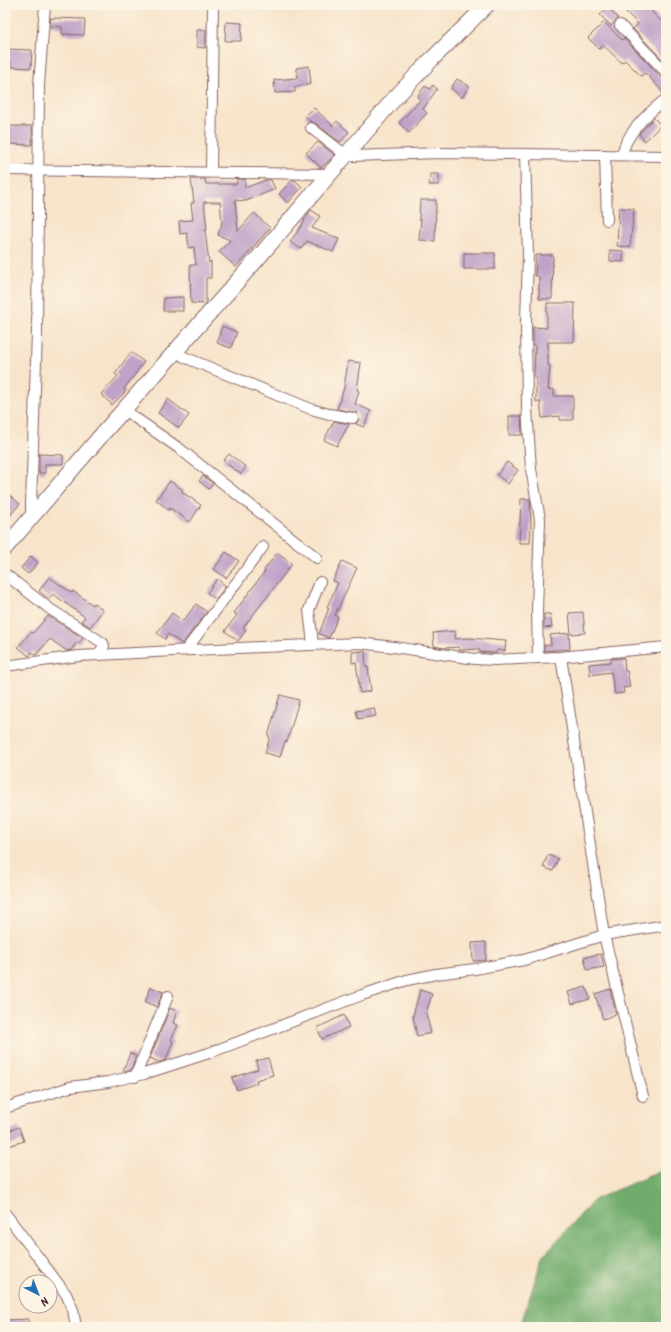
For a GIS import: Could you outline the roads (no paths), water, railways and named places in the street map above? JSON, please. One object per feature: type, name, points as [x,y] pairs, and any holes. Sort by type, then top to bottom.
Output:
[{"type":"street","points":[[35,513],[31,509],[31,504],[37,333],[40,84],[45,5]]},
{"type":"street","points":[[211,172],[213,5]]},
{"type":"street","points":[[5,548],[348,155],[368,128],[431,60],[487,5]]},
{"type":"street","points":[[620,25],[666,72]]},
{"type":"street","points":[[622,155],[627,140],[641,122],[666,99]]},
{"type":"street","points":[[311,128],[348,155],[440,153],[666,156]]},
{"type":"street","points":[[525,154],[528,255],[526,322],[528,431],[531,469],[540,519],[537,611],[538,658]]},
{"type":"street","points":[[605,155],[607,220]]},
{"type":"street","points":[[5,170],[330,174]]},
{"type":"street","points":[[176,351],[190,359],[312,409],[329,414],[353,418]]},
{"type":"street","points":[[124,410],[180,450],[317,558]]},
{"type":"street","points":[[186,650],[263,547]]},
{"type":"street","points":[[5,574],[50,610],[103,642],[104,646],[98,655]]},
{"type":"street","points":[[313,644],[308,610],[320,582]]},
{"type":"street","points":[[5,666],[98,655],[313,644],[359,643],[488,660],[561,657],[666,647]]},
{"type":"street","points":[[561,657],[604,935],[643,1096]]},
{"type":"street","points":[[5,1108],[70,1088],[135,1077],[209,1053],[383,987],[436,974],[524,960],[604,935],[666,925]]},
{"type":"street","points":[[135,1077],[168,996]]},
{"type":"street","points":[[5,1213],[66,1294],[73,1310],[76,1327]]}]
